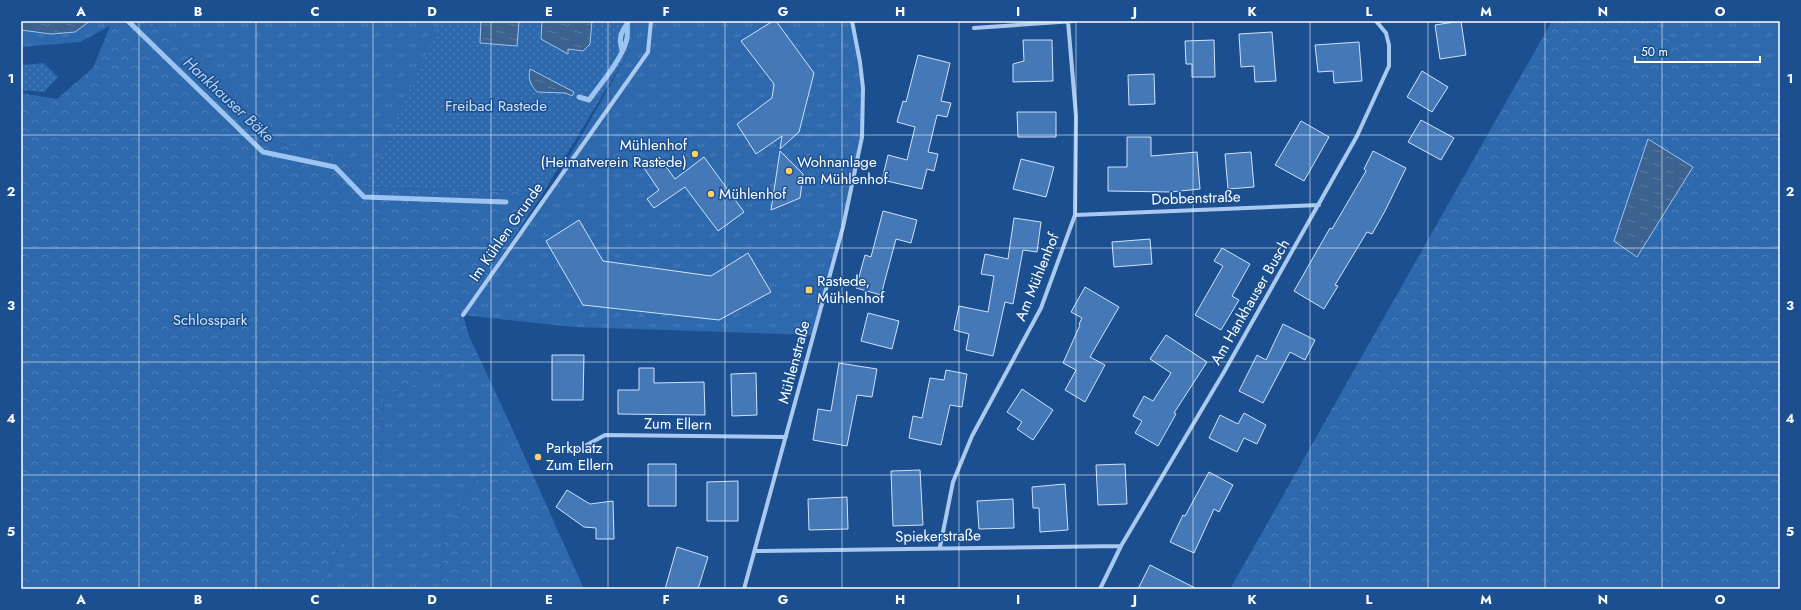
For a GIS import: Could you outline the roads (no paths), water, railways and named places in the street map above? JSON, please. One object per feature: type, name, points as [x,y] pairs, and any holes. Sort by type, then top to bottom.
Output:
[{"type":"street","name":"Im Kühlen Grunde","points":[[463,315],[648,52],[651,21]]},
{"type":"street","name":"Mühlenstraße","points":[[744,589],[843,227],[862,137],[863,88],[860,62],[852,21]]},
{"type":"street","name":"Am Mühlenhof","points":[[940,548],[953,482],[972,436],[988,404],[1041,308],[1075,215],[1076,116],[1068,21]]},
{"type":"street","points":[[974,28],[1074,21]]},
{"type":"street","name":"Am Hankhauser Busch","points":[[1100,589],[1121,546],[1224,372],[1319,206],[1357,136],[1389,66],[1389,45],[1386,33],[1376,21]]},
{"type":"street","name":"Dobbenstraße","points":[[1075,215],[1319,206]]},
{"type":"street","name":"Zum Ellern","points":[[574,452],[606,435],[786,437]]},
{"type":"street","name":"Spiekerstraße","points":[[755,551],[1121,546]]},
{"type":"water","points":[[21,21],[90,21],[75,32],[51,34],[21,30]]},
{"type":"water","points":[[481,21],[519,21],[517,46],[480,43]]},
{"type":"water","points":[[542,21],[592,21],[590,44],[583,51],[568,49],[568,54],[541,39]]},
{"type":"water","points":[[530,69],[574,92],[572,96],[566,93],[537,92],[530,81]]},
{"type":"water","points":[[1648,139],[1693,167],[1637,257],[1614,241]]},
{"type":"waterway","name":"Hankhauser Bäke","points":[[128,21],[263,152],[335,167],[364,197],[506,202]]},
{"type":"waterway","points":[[579,97],[589,100],[615,65],[627,39],[628,21]]},
{"type":"waterway","points":[[622,50],[621,37],[627,24]]},
{"type":"place","name":"Mühlenhof (Heimatverein Rastede)","points":[[695,154]]},
{"type":"place","name":"Wohnanlage am Mühlenhof","points":[[789,171]]},
{"type":"place","name":"Mühlenhof","points":[[711,194]]},
{"type":"place","name":"Rastede, Mühlenhof","points":[[809,290]]},
{"type":"place","name":"Parkplatz Zum Ellern","points":[[538,457]]},
{"type":"park label","name":"Freibad Rastede","points":[[496,106]]},
{"type":"park label","name":"Schlosspark","points":[[210,320]]}]
